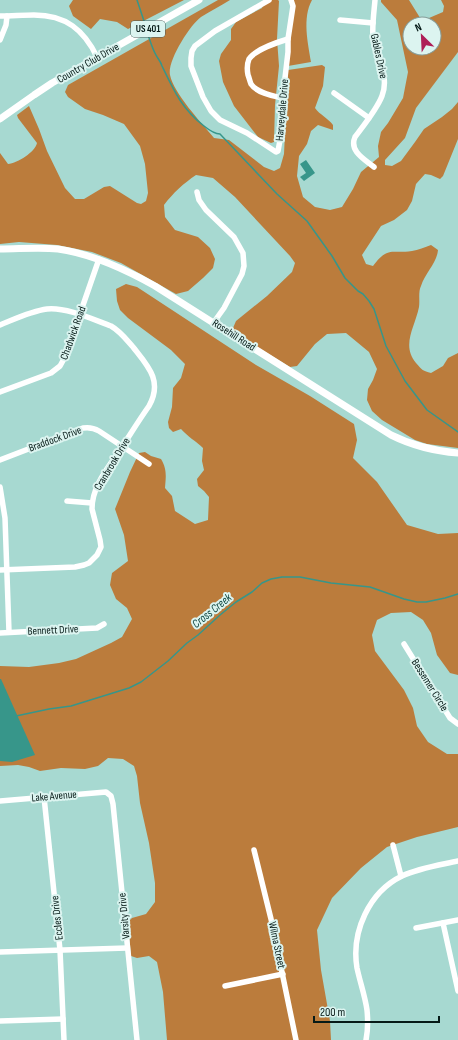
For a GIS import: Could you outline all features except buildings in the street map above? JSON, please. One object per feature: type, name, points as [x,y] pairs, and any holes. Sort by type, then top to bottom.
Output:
[{"type":"main road","name":"Country Club Drive","points":[[0,119],[40,91],[199,0]]},
{"type":"main road","name":"Rosehill Road","points":[[0,249],[58,249],[98,259],[140,277],[214,322],[391,435],[420,447],[458,453]]},
{"type":"street","name":"Harveydale Drive","points":[[269,0],[216,31],[195,46],[192,51],[191,66],[202,97],[211,111],[220,120],[247,133],[276,152],[278,151],[280,139],[282,98],[293,6],[291,0]]},
{"type":"street","name":"Gables Drive","points":[[374,167],[357,154],[353,146],[355,137],[380,102],[385,85],[384,74],[374,38],[373,23],[375,0]]},
{"type":"street","points":[[0,16],[35,15],[63,20],[73,26],[87,39],[97,57]]},
{"type":"street","points":[[0,40],[6,26],[7,16]]},
{"type":"street","points":[[340,20],[373,23]]},
{"type":"street","points":[[282,98],[266,94],[252,84],[247,66],[250,59],[258,52],[278,42],[288,39]]},
{"type":"street","points":[[334,93],[369,118]]},
{"type":"street","points":[[196,192],[199,200],[206,210],[234,237],[243,253],[244,266],[242,274],[224,308],[214,322]]},
{"type":"street","name":"Chadwick Road","points":[[0,392],[48,375],[60,366],[65,357],[80,315],[98,259]]},
{"type":"street","name":"Cranbrook Drive","points":[[0,325],[35,312],[49,309],[60,309],[111,326],[118,330],[151,370],[154,388],[153,399],[100,480],[95,491],[92,503],[93,514],[101,544],[97,555],[89,563],[75,567],[0,570]]},
{"type":"street","name":"Braddock Drive","points":[[0,460],[86,428],[97,429],[149,464]]},
{"type":"street","points":[[0,487],[4,518],[9,632]]},
{"type":"street","points":[[67,501],[92,503]]},
{"type":"street","name":"Bennett Drive","points":[[0,633],[98,628],[104,624]]},
{"type":"street","name":"Bessemer Circle","points":[[404,644],[450,718],[458,724]]},
{"type":"street","name":"Lake Avenue","points":[[0,802],[106,792],[109,794]]},
{"type":"street","name":"Varsity Drive","points":[[109,794],[113,804],[136,1040]]},
{"type":"street","name":"Eccles Drive","points":[[44,797],[60,950],[64,1040]]},
{"type":"street","points":[[393,845],[401,876]]},
{"type":"street","name":"Wilma Street","points":[[254,850],[271,919],[296,1040]]},
{"type":"street","points":[[366,1040],[368,1028],[366,1008],[356,950],[358,933],[364,917],[372,902],[383,889],[401,876],[415,871],[458,861]]},
{"type":"street","points":[[416,928],[458,920]]},
{"type":"street","points":[[443,923],[458,991]]},
{"type":"street","points":[[0,952],[127,948]]},
{"type":"street","points":[[225,986],[283,974]]},
{"type":"street","points":[[0,1021],[63,1019]]},
{"type":"shaded area","points":[[73,0],[184,0],[128,29],[117,22],[100,19],[91,29],[73,16],[69,6]]},
{"type":"shaded area","points":[[218,0],[230,0],[201,17],[191,27],[180,44],[172,61],[170,75],[173,83],[182,99],[214,138],[229,140],[264,167],[274,171],[280,168],[284,154],[288,70],[322,65],[325,67],[323,86],[315,108],[333,125],[333,130],[318,125],[311,131],[307,144],[299,156],[297,176],[303,197],[315,207],[330,210],[342,207],[361,172],[379,157],[378,146],[381,132],[403,98],[408,72],[405,56],[442,56],[442,16],[434,16],[443,12],[444,6],[441,0],[458,0],[458,52],[416,108],[405,138],[385,160],[385,165],[392,166],[401,161],[424,129],[442,117],[458,102],[458,139],[443,176],[440,179],[425,174],[416,184],[412,201],[407,210],[394,220],[381,226],[362,255],[366,264],[373,266],[382,256],[390,252],[412,251],[431,245],[438,250],[437,255],[420,288],[419,307],[409,343],[412,356],[416,363],[424,371],[431,373],[443,366],[448,358],[458,353],[458,448],[427,444],[415,440],[382,420],[372,411],[367,400],[368,389],[377,369],[369,352],[346,333],[327,334],[315,344],[297,366],[290,367],[236,334],[233,328],[236,321],[267,296],[292,272],[295,263],[235,197],[213,178],[196,175],[179,188],[164,205],[165,217],[175,230],[198,237],[210,248],[215,259],[213,268],[188,291],[176,294],[121,263],[92,252],[57,245],[19,242],[0,244],[0,153],[8,164],[16,162],[26,156],[36,146],[37,143],[17,115],[29,106],[47,151],[65,188],[75,199],[84,199],[104,187],[110,186],[137,203],[141,204],[146,201],[148,193],[145,164],[140,146],[124,124],[85,109],[68,97],[65,92],[68,85]]},
{"type":"shaded area","points":[[265,0],[279,1],[277,39],[279,66],[275,105],[274,142],[271,143],[258,137],[234,106],[223,82],[219,61],[221,54],[231,40],[231,29],[236,22],[262,8]]},
{"type":"shaded area","points":[[293,0],[312,0],[306,23],[311,62],[288,66]]},
{"type":"shaded area","points":[[381,0],[409,0],[419,16],[402,16],[402,44],[397,20],[381,2]]},
{"type":"shaded area","points":[[306,160],[315,173],[304,181],[300,177],[306,173],[300,164]]},
{"type":"shaded area","points":[[126,284],[137,287],[256,365],[310,396],[354,424],[357,440],[353,458],[377,482],[407,525],[438,534],[458,533],[458,675],[450,673],[437,655],[431,633],[423,620],[411,612],[391,613],[377,620],[372,635],[375,651],[404,690],[413,708],[417,726],[428,742],[447,754],[458,754],[458,827],[417,837],[387,847],[361,868],[332,898],[317,930],[321,970],[330,1021],[331,1040],[167,1040],[163,992],[157,962],[149,956],[137,958],[131,956],[128,922],[132,918],[146,914],[155,902],[155,883],[149,843],[134,766],[123,759],[108,758],[98,766],[85,769],[61,768],[40,771],[18,765],[0,766],[0,666],[29,667],[76,659],[122,637],[132,619],[127,608],[116,599],[110,585],[112,573],[128,561],[124,535],[115,509],[139,453],[145,452],[151,456],[161,459],[166,476],[165,488],[172,496],[175,511],[195,524],[208,520],[209,497],[198,486],[197,479],[204,470],[202,461],[203,448],[181,429],[173,432],[169,428],[168,422],[172,407],[173,388],[181,378],[185,364],[171,350],[128,318],[120,310],[117,301],[116,289]]},
{"type":"shaded area","points":[[0,679],[35,755],[12,762],[0,761]]},
{"type":"waterway","points":[[137,0],[146,27]]},
{"type":"waterway","points":[[147,32],[152,47],[184,106],[196,120],[214,133],[220,134],[277,194],[307,221],[332,256],[345,278],[363,294],[374,309],[386,346],[405,381],[427,410],[458,432]]},
{"type":"waterway","name":"Cross Creek","points":[[16,716],[71,706],[129,688],[141,682],[168,661],[236,602],[252,592],[262,583],[271,579],[282,577],[300,577],[331,583],[370,587],[417,602],[426,602],[458,594]]}]
